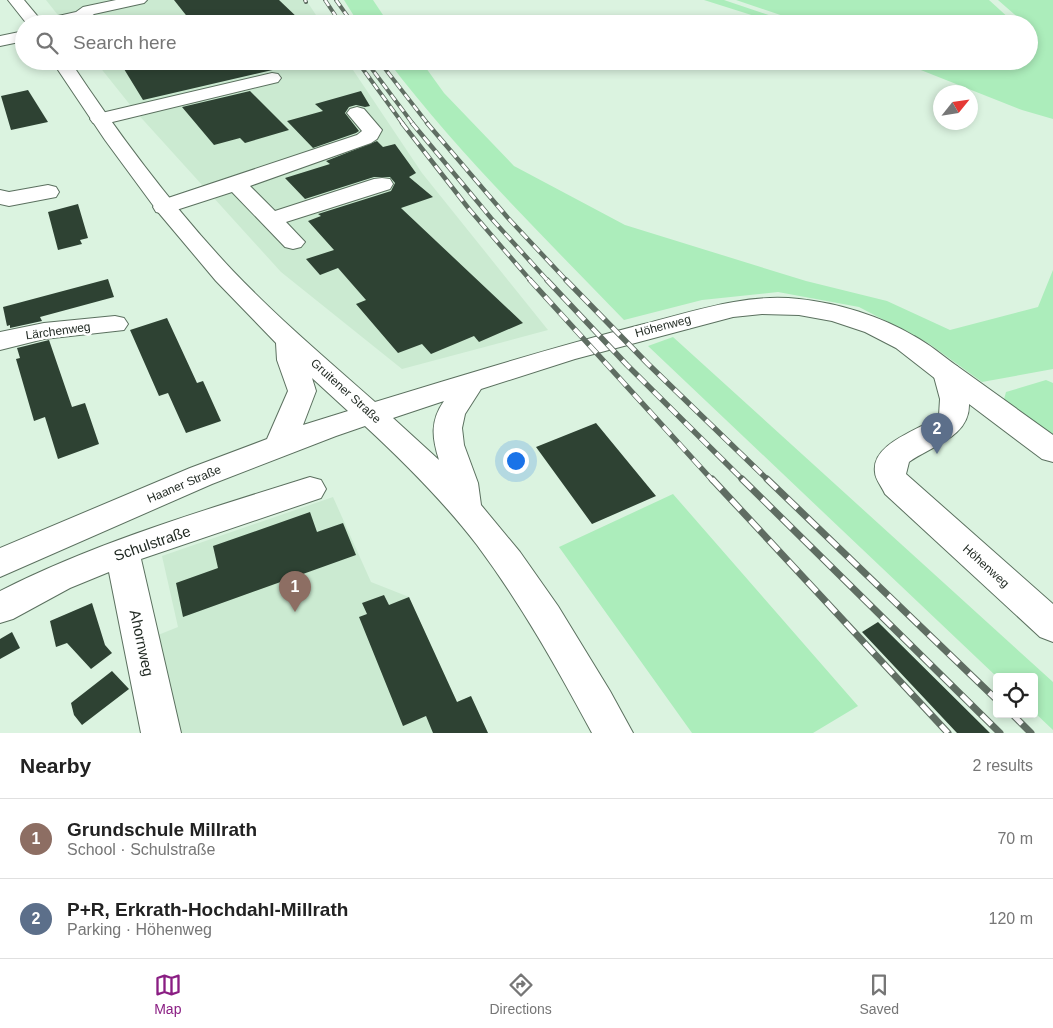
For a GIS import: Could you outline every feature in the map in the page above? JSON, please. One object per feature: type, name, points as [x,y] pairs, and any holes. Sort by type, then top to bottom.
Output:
[{"type":"main road","points":[[16,0],[28,15]]},
{"type":"main road","points":[[86,15],[89,10],[140,0]]},
{"type":"main road","points":[[0,41],[15,38]]},
{"type":"main road","name":"Gruitener Straße","points":[[67,70],[164,207],[215,266],[289,340],[403,443],[466,509],[510,564],[559,638],[613,733]]},
{"type":"main road","points":[[100,119],[272,78]]},
{"type":"main road","points":[[164,207],[364,140],[370,135],[372,130],[357,113]]},
{"type":"main road","points":[[236,184],[293,242]]},
{"type":"main road","points":[[270,220],[382,184]]},
{"type":"main road","points":[[0,197],[9,200],[48,192]]},
{"type":"main road","name":"Höhenweg","points":[[372,414],[566,353],[702,315],[732,308],[762,306],[799,307],[836,314],[874,326],[905,342],[1053,451]]},
{"type":"main road","name":"Lärchenweg","points":[[0,341],[44,331],[116,324]]},
{"type":"main road","points":[[279,445],[302,392],[298,376],[290,360],[289,340]]},
{"type":"main road","name":"Höhenweg","points":[[947,373],[955,401],[954,416],[947,426],[897,454],[890,462],[890,472],[896,485],[1053,626]]},
{"type":"main road","points":[[466,509],[462,483],[449,445],[447,428],[451,413],[471,383]]},
{"type":"main road","name":"Haaner Straße","points":[[0,563],[201,476],[279,445],[372,414]]},
{"type":"main road","name":"Schulstraße","points":[[0,608],[58,578],[122,552],[310,489]]},
{"type":"main road","name":"Ahornweg","points":[[122,552],[161,733]]},
{"type":"shaded area","points":[[46,0],[306,0],[316,15],[58,15]]},
{"type":"shaded area","points":[[102,70],[353,70],[422,173],[548,330],[402,369],[281,272],[135,111]]},
{"type":"shaded area","points":[[333,497],[371,582],[409,597],[457,702],[471,696],[488,733],[178,733],[158,635],[178,627],[162,556]]},
{"type":"green space","points":[[344,0],[373,0],[383,15],[353,15]]},
{"type":"green space","points":[[704,0],[724,0],[768,15],[752,15]]},
{"type":"green space","points":[[736,0],[989,0],[1006,15],[780,15]]},
{"type":"green space","points":[[998,0],[1053,0],[1053,119],[1022,110],[978,93],[978,85],[959,85],[921,70],[1038,70],[1038,15],[1015,15]]},
{"type":"green space","points":[[395,70],[427,70],[444,93],[514,166],[625,225],[806,281],[887,301],[950,330],[1038,307],[1053,270],[1053,369],[982,382],[928,343],[859,307],[778,292],[702,300],[624,320],[532,226],[443,129]]},
{"type":"green space","points":[[673,337],[1053,682],[1053,730],[1038,716],[1038,673],[993,673],[648,346]]},
{"type":"green space","points":[[1046,380],[1053,383],[1053,440],[1003,403],[1006,392]]},
{"type":"green space","points":[[673,494],[858,706],[813,733],[692,733],[559,547]]},
{"type":"building","points":[[174,0],[279,0],[295,15],[186,15]]},
{"type":"building","points":[[125,70],[273,70],[143,100]]},
{"type":"building","points":[[28,90],[48,122],[11,130],[1,96]]},
{"type":"building","points":[[250,91],[289,130],[245,143],[240,138],[214,145],[182,107]]},
{"type":"building","points":[[361,91],[370,106],[356,105],[349,107],[345,113],[359,131],[356,133],[313,148],[287,121],[323,111],[315,104]]},
{"type":"building","points":[[377,141],[383,147],[395,144],[416,173],[409,177],[433,197],[401,208],[523,323],[479,342],[474,336],[431,354],[422,344],[398,353],[356,304],[366,300],[338,268],[320,275],[306,259],[334,250],[308,221],[321,216],[318,214],[391,191],[395,183],[390,177],[374,177],[305,199],[285,178],[330,164],[326,161]]},
{"type":"building","points":[[78,204],[88,238],[80,240],[82,244],[58,250],[48,212]]},
{"type":"building","points":[[108,279],[114,297],[40,317],[42,321],[10,328],[10,325],[7,326],[3,307]]},
{"type":"building","points":[[167,318],[197,383],[203,381],[221,421],[186,433],[168,393],[159,396],[130,330]]},
{"type":"building","points":[[49,340],[72,407],[85,403],[99,444],[58,459],[45,417],[34,421],[16,359],[20,358],[17,348]]},
{"type":"building","points":[[596,423],[656,496],[592,524],[536,447]]},
{"type":"building","points":[[310,512],[317,532],[343,523],[356,555],[183,617],[176,583],[218,568],[213,546]]},
{"type":"building","points":[[384,595],[389,605],[409,597],[457,702],[471,696],[488,733],[433,733],[426,716],[403,726],[359,617],[367,614],[362,603]]},
{"type":"building","points":[[92,603],[105,645],[112,653],[91,669],[67,643],[56,647],[50,621]]},
{"type":"building","points":[[878,622],[990,733],[957,733],[862,632]]},
{"type":"building","points":[[12,632],[20,648],[0,659],[0,639]]},
{"type":"building","points":[[112,671],[129,689],[82,725],[74,715],[71,703]]},
{"type":"railway","points":[[325,0],[335,15]]},
{"type":"railway","points":[[336,0],[347,15]]},
{"type":"railway","points":[[364,70],[403,124]]},
{"type":"railway","points":[[373,70],[413,124]]},
{"type":"railway","points":[[386,70],[428,124]]},
{"type":"railway","points":[[402,123],[469,209],[531,281]]},
{"type":"railway","points":[[412,123],[491,218],[548,281]]},
{"type":"railway","points":[[427,123],[508,218],[567,281]]},
{"type":"railway","points":[[530,280],[713,481]]},
{"type":"railway","points":[[547,280],[627,365],[744,481]]},
{"type":"railway","points":[[566,280],[648,364],[769,481]]},
{"type":"railway","points":[[712,479],[948,733]]},
{"type":"railway","points":[[742,479],[1000,733]]},
{"type":"railway","points":[[767,479],[993,696]]},
{"type":"railway","points":[[1016,718],[1031,733]]},
{"type":"place","name":"P+R, Erkrath-Hochdahl-Millrath","points":[[937,454]]},
{"type":"place","name":"Grundschule Millrath","points":[[295,612]]}]
